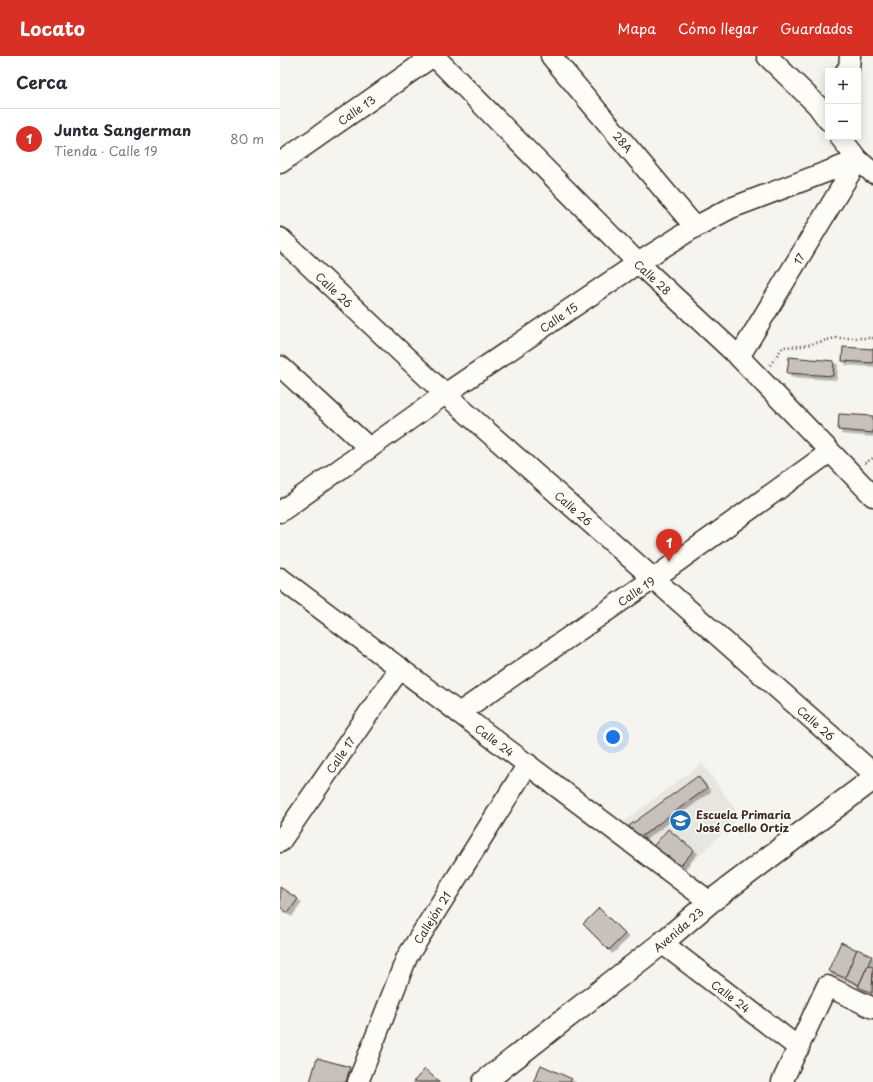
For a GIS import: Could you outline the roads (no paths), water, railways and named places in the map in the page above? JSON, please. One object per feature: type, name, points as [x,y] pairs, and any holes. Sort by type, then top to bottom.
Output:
[{"type":"main road","name":"Avenida 23","points":[[484,1082],[662,943],[710,902],[873,779]]},
{"type":"street","name":"Calle 13","points":[[280,163],[434,56]]},
{"type":"street","name":"Calle 28","points":[[434,56],[638,263],[739,357],[873,496]]},
{"type":"street","name":"28A","points":[[551,56],[695,227]]},
{"type":"street","points":[[767,56],[824,106]]},
{"type":"street","points":[[849,68],[850,56]]},
{"type":"street","points":[[842,140],[858,160],[873,174]]},
{"type":"street","name":"Calle 15","points":[[280,512],[445,394],[638,263],[695,227],[731,208],[858,160]]},
{"type":"street","name":"17","points":[[739,357],[858,160]]},
{"type":"street","name":"Calle 26","points":[[280,238],[445,394],[873,773]]},
{"type":"street","points":[[280,366],[368,448]]},
{"type":"street","name":"Calle 19","points":[[460,713],[653,579],[830,452]]},
{"type":"street","name":"Calle 24","points":[[280,578],[710,902]]},
{"type":"street","name":"Calle 17","points":[[280,842],[400,668]]},
{"type":"street","name":"Callejón 21","points":[[358,1082],[407,957],[528,764]]},
{"type":"street","name":"Calle 24","points":[[662,943],[799,1048]]},
{"type":"street","points":[[782,1082],[827,986],[873,1008]]},
{"type":"place","name":"Junta Sangerman","points":[[669,562]]},
{"type":"place","name":"Escuela Primaria José Coello Ortiz","points":[[681,820]]}]
